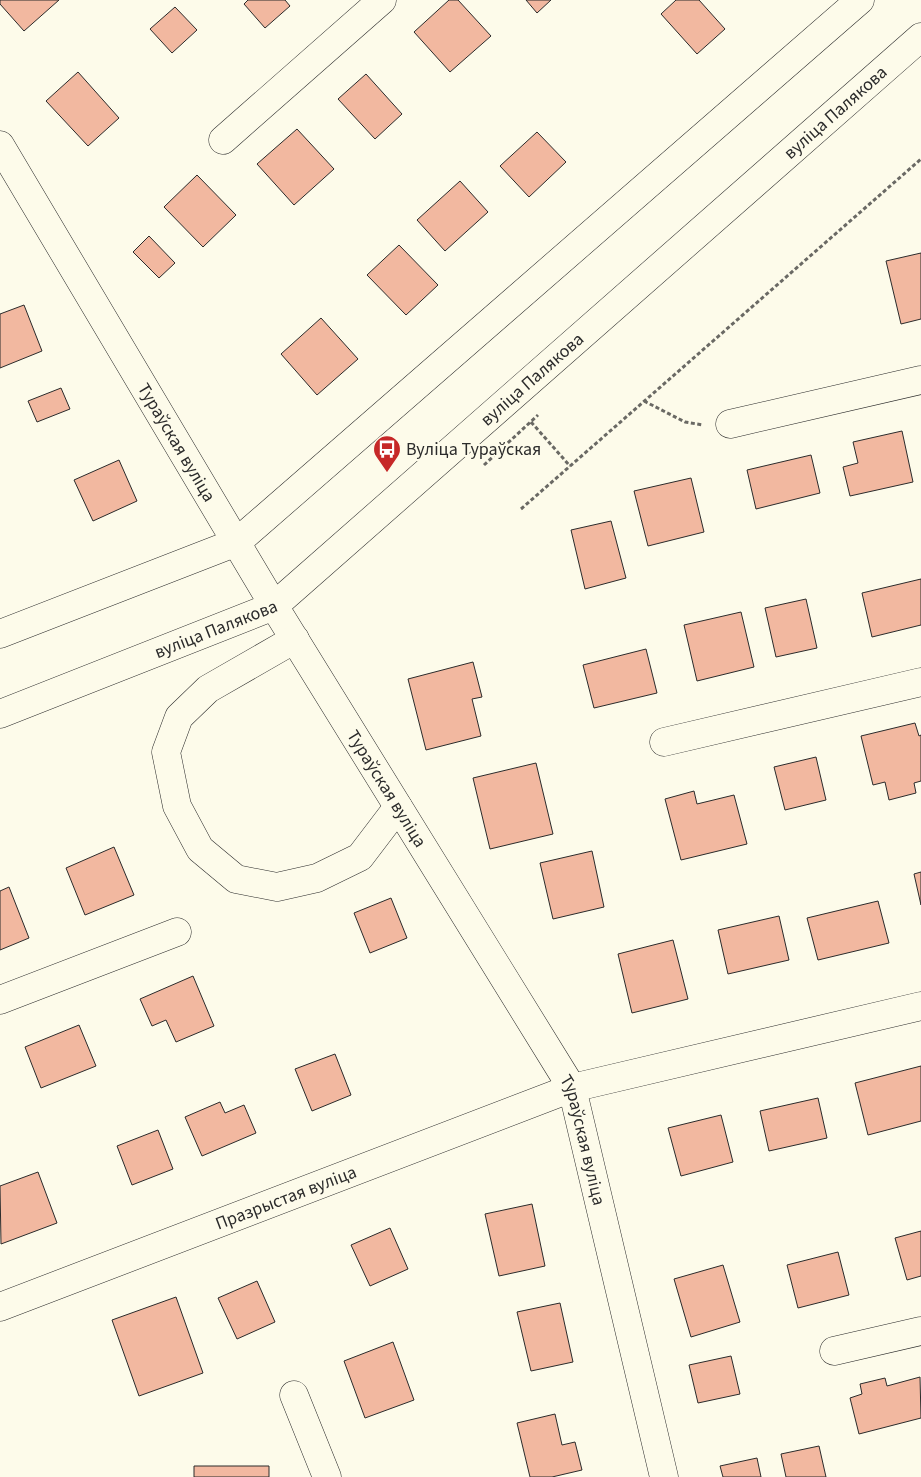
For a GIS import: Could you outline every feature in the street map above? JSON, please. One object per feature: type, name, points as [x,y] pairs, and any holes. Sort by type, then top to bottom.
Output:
[{"type":"street","points":[[223,140],[382,0]]},
{"type":"street","points":[[0,634],[237,542],[860,0]]},
{"type":"street","name":"вуліца Палякова","points":[[0,714],[274,606],[921,37]]},
{"type":"street","name":"Тураўская вуліца","points":[[0,145],[274,606],[572,1088],[664,1477]]},
{"type":"street","points":[[730,424],[921,380]]},
{"type":"street","points":[[295,639],[208,689],[179,718],[166,752],[176,806],[200,850],[236,879],[277,887],[317,878],[360,857],[398,807]]},
{"type":"street","points":[[664,742],[921,682]]},
{"type":"street","points":[[0,1000],[177,932]]},
{"type":"street","name":"Празрыстая вуліца","points":[[0,1307],[572,1088],[921,1006]]},
{"type":"street","points":[[834,1351],[921,1331]]},
{"type":"street","points":[[294,1395],[326,1477]]},
{"type":"path","points":[[521,509],[921,159]]},
{"type":"path","points":[[644,401],[685,422],[702,426],[730,424]]},
{"type":"path","points":[[484,465],[538,416]]},
{"type":"path","points":[[531,422],[570,466]]},
{"type":"building","points":[[0,0],[59,0],[24,31],[0,4]]},
{"type":"building","points":[[248,0],[285,0],[290,6],[265,28],[244,4]]},
{"type":"building","points":[[449,0],[458,0],[491,36],[450,72],[414,32]]},
{"type":"building","points":[[526,0],[551,0],[537,13]]},
{"type":"building","points":[[676,0],[699,0],[725,29],[697,54],[661,14]]},
{"type":"building","points":[[175,7],[197,30],[172,53],[150,29]]},
{"type":"building","points":[[78,72],[119,118],[88,146],[46,101]]},
{"type":"building","points":[[366,74],[402,114],[375,139],[338,99]]},
{"type":"building","points":[[297,129],[334,169],[294,205],[257,164]]},
{"type":"building","points":[[537,132],[566,162],[529,197],[500,166]]},
{"type":"building","points":[[197,175],[236,215],[203,247],[164,207]]},
{"type":"building","points":[[460,181],[488,212],[445,251],[417,220]]},
{"type":"building","points":[[149,236],[175,263],[159,278],[133,252]]},
{"type":"building","points":[[399,245],[438,285],[406,315],[367,275]]},
{"type":"building","points":[[921,253],[921,319],[901,324],[886,261]]},
{"type":"building","points":[[24,305],[42,351],[0,368],[0,314]]},
{"type":"building","points":[[321,318],[358,359],[317,395],[281,354]]},
{"type":"building","points":[[61,388],[70,409],[37,422],[28,401]]},
{"type":"building","points":[[902,431],[913,482],[850,496],[843,467],[858,463],[853,442]]},
{"type":"building","points":[[811,455],[820,493],[756,509],[747,470]]},
{"type":"building","points":[[119,460],[137,501],[93,521],[74,480]]},
{"type":"building","points":[[691,478],[704,532],[648,546],[634,491]]},
{"type":"building","points":[[611,521],[626,578],[585,589],[571,530]]},
{"type":"building","points":[[921,579],[921,625],[872,637],[862,593]]},
{"type":"building","points":[[806,599],[817,648],[776,657],[765,608]]},
{"type":"building","points":[[741,612],[754,667],[697,681],[684,625]]},
{"type":"building","points":[[646,649],[657,693],[594,708],[583,665]]},
{"type":"building","points":[[473,662],[482,697],[472,699],[481,736],[426,750],[408,679]]},
{"type":"building","points":[[915,723],[919,736],[921,735],[921,781],[914,783],[916,793],[889,800],[885,782],[873,785],[861,736]]},
{"type":"building","points":[[816,757],[826,800],[785,810],[774,767]]},
{"type":"building","points":[[536,763],[553,834],[490,849],[473,778]]},
{"type":"building","points":[[694,791],[697,804],[734,795],[747,844],[681,860],[665,799]]},
{"type":"building","points":[[114,847],[134,895],[85,915],[66,868]]},
{"type":"building","points":[[592,851],[604,907],[553,919],[540,863]]},
{"type":"building","points":[[921,872],[921,905],[914,874]]},
{"type":"building","points":[[9,887],[29,938],[0,950],[0,891]]},
{"type":"building","points":[[391,898],[407,938],[370,953],[354,913]]},
{"type":"building","points":[[878,901],[889,943],[818,960],[807,918]]},
{"type":"building","points":[[779,916],[789,960],[728,974],[718,930]]},
{"type":"building","points":[[673,940],[688,999],[632,1013],[618,954]]},
{"type":"building","points":[[193,976],[214,1026],[176,1042],[166,1020],[152,1026],[140,999]]},
{"type":"building","points":[[79,1025],[96,1066],[41,1088],[25,1047]]},
{"type":"building","points":[[335,1054],[351,1095],[312,1111],[295,1069]]},
{"type":"building","points":[[921,1066],[921,1121],[868,1135],[855,1083]]},
{"type":"building","points":[[818,1098],[827,1138],[769,1151],[760,1111]]},
{"type":"building","points":[[220,1102],[225,1113],[244,1105],[256,1133],[202,1156],[185,1117]]},
{"type":"building","points":[[721,1115],[733,1162],[681,1176],[668,1128]]},
{"type":"building","points":[[158,1130],[173,1169],[132,1185],[117,1146]]},
{"type":"building","points":[[38,1172],[57,1223],[1,1244],[0,1186]]},
{"type":"building","points":[[532,1204],[545,1266],[499,1276],[485,1214]]},
{"type":"building","points":[[390,1228],[408,1269],[370,1286],[351,1245]]},
{"type":"building","points":[[921,1231],[921,1276],[907,1280],[895,1238]]},
{"type":"building","points":[[838,1252],[849,1295],[798,1308],[787,1265]]},
{"type":"building","points":[[723,1265],[740,1322],[691,1337],[674,1279]]},
{"type":"building","points":[[257,1281],[275,1322],[237,1339],[218,1298]]},
{"type":"building","points":[[176,1297],[203,1373],[139,1396],[112,1320]]},
{"type":"building","points":[[560,1303],[573,1362],[531,1371],[517,1312]]},
{"type":"building","points":[[393,1342],[414,1400],[365,1418],[344,1361]]},
{"type":"building","points":[[731,1356],[740,1394],[698,1403],[689,1365]]},
{"type":"building","points":[[920,1377],[921,1418],[859,1434],[850,1398],[862,1394],[860,1384],[885,1378],[887,1386]]},
{"type":"building","points":[[555,1414],[562,1445],[575,1442],[582,1470],[552,1477],[530,1477],[517,1423]]},
{"type":"building","points":[[819,1446],[826,1477],[786,1477],[781,1454]]},
{"type":"building","points":[[757,1458],[761,1477],[723,1477],[720,1466]]},
{"type":"building","points":[[194,1466],[269,1466],[269,1477],[194,1477]]},
{"type":"place","name":"Вуліца Тураўская","points":[[387,473]]}]
